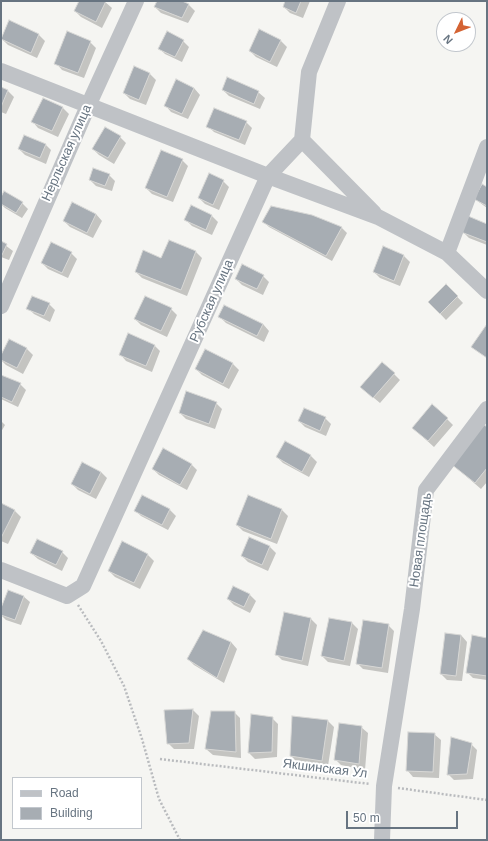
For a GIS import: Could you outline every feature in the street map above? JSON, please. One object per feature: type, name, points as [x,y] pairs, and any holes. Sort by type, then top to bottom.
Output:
[{"type":"street","name":"Нерльская улица","points":[[1,306],[88,106],[136,1]]},
{"type":"street","points":[[338,1],[309,72],[302,140],[378,217]]},
{"type":"street","points":[[1,71],[268,176],[378,217],[447,253],[487,291]]},
{"type":"street","name":"Рубская улица","points":[[67,596],[83,586],[268,176],[302,140]]},
{"type":"street","points":[[447,253],[487,147]]},
{"type":"street","name":"Новая площадь","points":[[382,840],[384,786],[412,609],[426,490],[487,409]]},
{"type":"street","points":[[1,570],[67,596]]},
{"type":"path","points":[[67,596],[79,606],[86,615],[124,686],[142,739],[159,800],[180,840]]},
{"type":"path","name":"Якшинская Ул","points":[[160,759],[487,800]]},
{"type":"building","points":[[79,1],[106,1],[96,22],[74,11]]},
{"type":"building","points":[[157,1],[182,1],[189,4],[182,18],[154,7]]},
{"type":"building","points":[[285,1],[301,1],[296,13],[283,7]]},
{"type":"building","points":[[9,20],[39,34],[31,53],[1,39]]},
{"type":"building","points":[[259,29],[281,40],[270,62],[249,51]]},
{"type":"building","points":[[67,31],[91,41],[78,73],[54,64]]},
{"type":"building","points":[[167,31],[184,40],[175,57],[158,49]]},
{"type":"building","points":[[134,66],[150,73],[139,100],[123,93]]},
{"type":"building","points":[[227,77],[259,91],[254,104],[222,90]]},
{"type":"building","points":[[176,79],[194,88],[182,114],[164,106]]},
{"type":"building","points":[[1,87],[8,90],[1,107]]},
{"type":"building","points":[[43,98],[63,107],[52,131],[31,122]]},
{"type":"building","points":[[214,108],[247,121],[239,140],[206,127]]},
{"type":"building","points":[[105,127],[121,136],[108,158],[92,149]]},
{"type":"building","points":[[24,135],[46,144],[40,158],[18,149]]},
{"type":"building","points":[[161,150],[183,159],[167,197],[145,188]]},
{"type":"building","points":[[93,168],[110,174],[105,186],[89,180]]},
{"type":"building","points":[[209,173],[224,180],[213,205],[198,198]]},
{"type":"building","points":[[482,184],[487,187],[487,206],[474,199]]},
{"type":"building","points":[[4,191],[23,202],[16,213],[1,204],[1,197]]},
{"type":"building","points":[[72,202],[96,214],[87,233],[63,221]]},
{"type":"building","points":[[191,205],[212,215],[206,230],[184,220]]},
{"type":"building","points":[[271,206],[312,215],[342,227],[326,256],[262,222]]},
{"type":"building","points":[[468,216],[487,224],[487,242],[461,232]]},
{"type":"building","points":[[169,240],[196,251],[181,290],[135,272],[143,250],[161,258]]},
{"type":"building","points":[[1,241],[7,244],[2,255],[1,254]]},
{"type":"building","points":[[51,242],[72,252],[62,273],[41,263]]},
{"type":"building","points":[[383,246],[404,255],[394,281],[373,272]]},
{"type":"building","points":[[242,264],[264,275],[257,289],[235,279]]},
{"type":"building","points":[[446,284],[458,296],[440,314],[428,302]]},
{"type":"building","points":[[32,296],[50,303],[44,316],[26,309]]},
{"type":"building","points":[[145,296],[172,308],[161,331],[134,319]]},
{"type":"building","points":[[224,305],[263,324],[257,336],[218,317]]},
{"type":"building","points":[[487,324],[487,358],[471,347]]},
{"type":"building","points":[[128,333],[155,345],[146,366],[119,355]]},
{"type":"building","points":[[9,339],[27,348],[17,368],[1,360],[1,355]]},
{"type":"building","points":[[205,349],[233,363],[223,384],[195,369]]},
{"type":"building","points":[[382,362],[395,373],[373,398],[360,387]]},
{"type":"building","points":[[1,375],[21,383],[12,402],[1,397]]},
{"type":"building","points":[[186,391],[217,402],[209,424],[179,413]]},
{"type":"building","points":[[432,404],[448,418],[428,441],[412,428]]},
{"type":"building","points":[[304,408],[326,417],[320,431],[298,421]]},
{"type":"building","points":[[483,424],[487,427],[487,468],[475,483],[451,464]]},
{"type":"building","points":[[285,441],[311,455],[302,472],[276,457]]},
{"type":"building","points":[[163,448],[192,464],[180,485],[152,469]]},
{"type":"building","points":[[82,462],[101,472],[90,494],[71,484]]},
{"type":"building","points":[[142,495],[170,509],[162,525],[134,511]]},
{"type":"building","points":[[248,495],[282,509],[271,539],[236,525]]},
{"type":"building","points":[[1,503],[15,510],[1,538]]},
{"type":"building","points":[[249,537],[270,546],[262,565],[241,556]]},
{"type":"building","points":[[37,539],[63,551],[56,565],[30,553]]},
{"type":"building","points":[[122,541],[148,554],[134,583],[108,571]]},
{"type":"building","points":[[233,586],[250,594],[244,607],[227,599]]},
{"type":"building","points":[[8,590],[24,596],[15,620],[1,615],[1,608]]},
{"type":"building","points":[[284,612],[311,618],[302,661],[275,655]]},
{"type":"building","points":[[329,618],[352,622],[344,661],[321,656]]},
{"type":"building","points":[[363,620],[389,624],[382,668],[356,664]]},
{"type":"building","points":[[203,630],[231,642],[217,678],[187,659]]},
{"type":"building","points":[[445,633],[461,635],[456,676],[440,674]]},
{"type":"building","points":[[472,635],[487,638],[487,676],[466,673]]},
{"type":"building","points":[[193,709],[189,743],[167,744],[164,710]]},
{"type":"building","points":[[211,711],[235,711],[236,752],[205,749]]},
{"type":"building","points":[[251,714],[273,717],[272,752],[248,753]]},
{"type":"building","points":[[292,716],[328,720],[322,761],[290,756]]},
{"type":"building","points":[[339,723],[362,726],[359,764],[334,760]]},
{"type":"building","points":[[408,732],[435,733],[433,772],[406,771]]},
{"type":"building","points":[[451,737],[472,743],[467,774],[447,775]]}]
